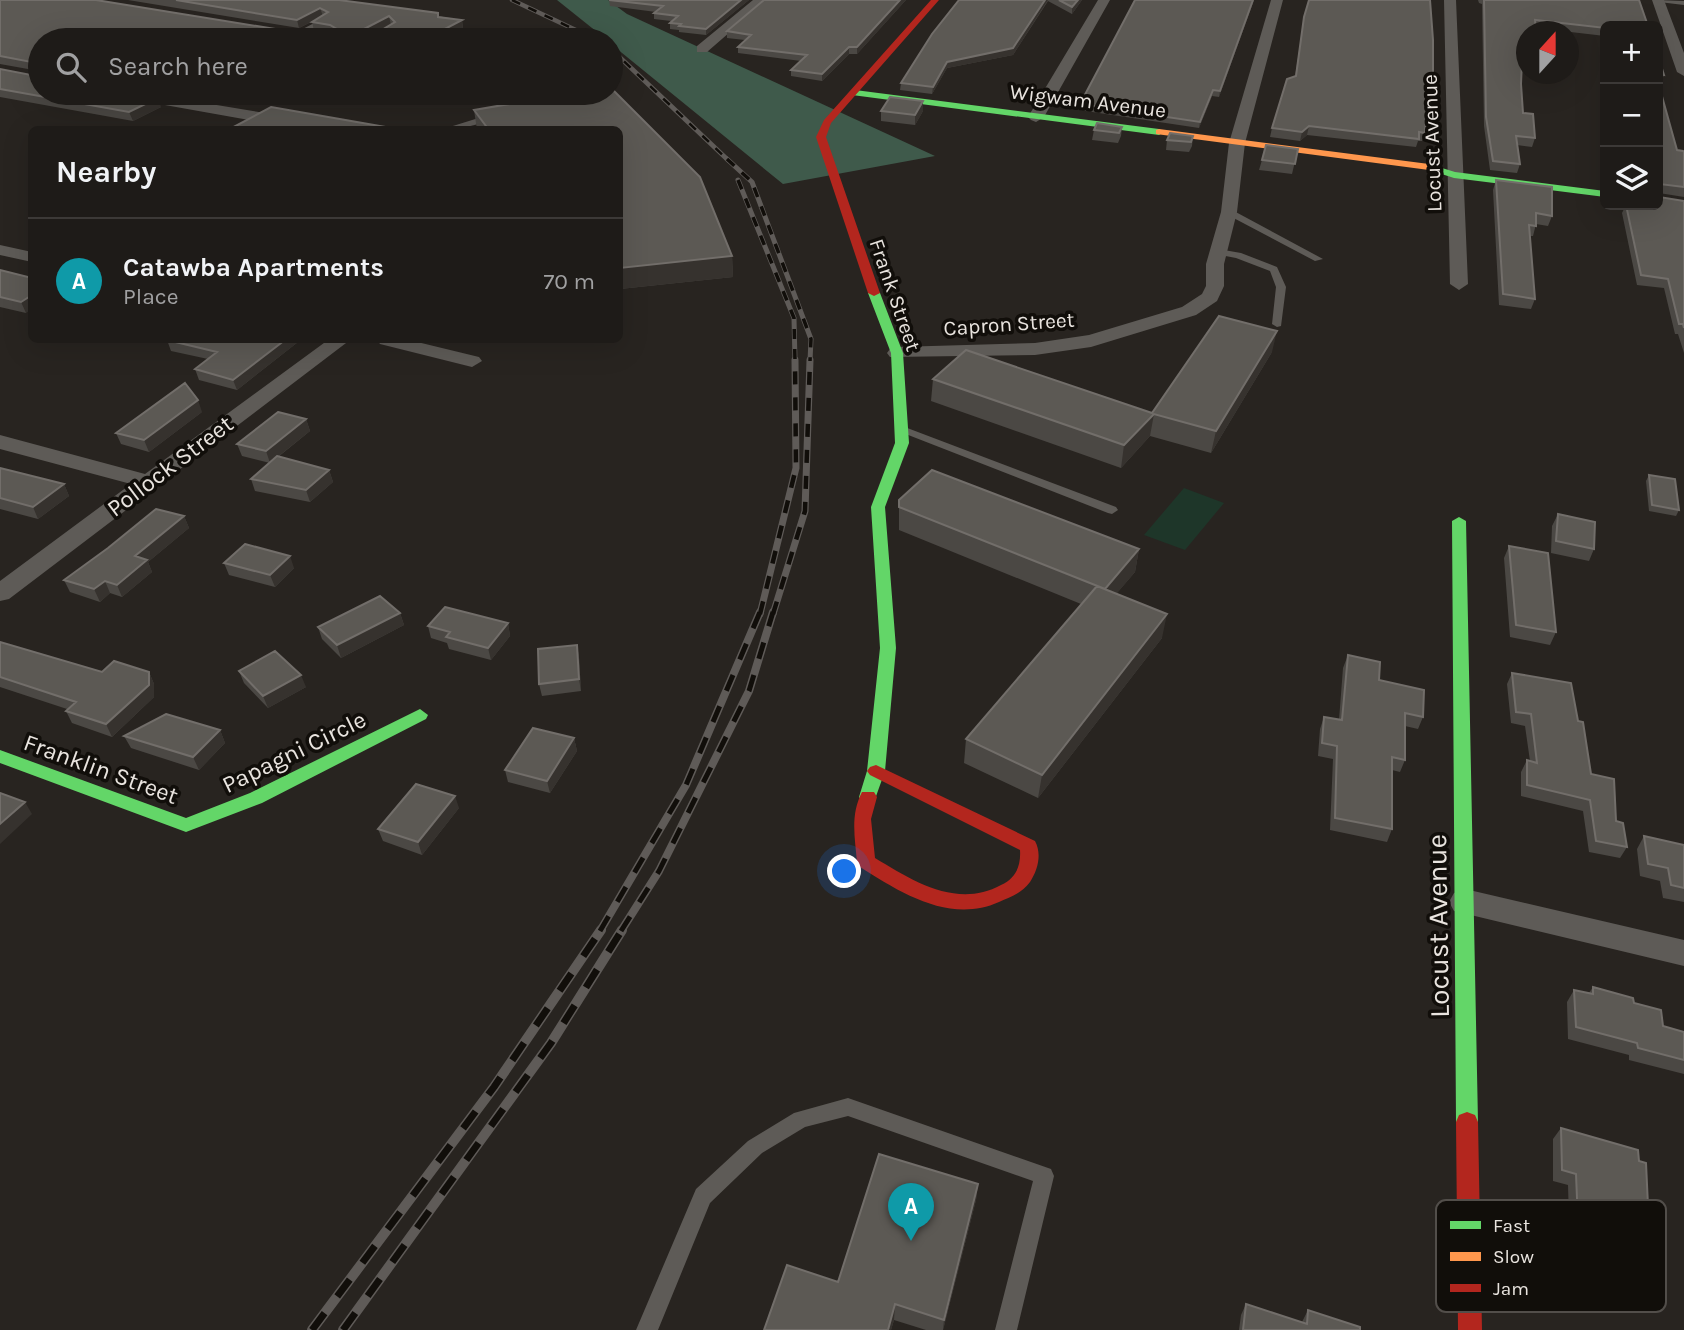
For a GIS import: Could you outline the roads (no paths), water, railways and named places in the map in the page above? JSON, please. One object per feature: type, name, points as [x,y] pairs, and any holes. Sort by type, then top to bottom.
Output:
[{"type":"street","points":[[702,49],[761,0]]},
{"type":"street","name":"Frank Street","points":[[876,771],[1030,846],[1032,860],[1022,882],[995,901],[955,906],[907,887],[866,862],[862,819],[876,771],[888,648],[878,507],[902,443],[902,429],[897,353],[821,146],[825,125],[934,0]]},
{"type":"street","points":[[1036,117],[1104,0]]},
{"type":"street","name":"Capron Street","points":[[897,353],[1060,346],[1091,341],[1176,316],[1210,297],[1215,286],[1218,252],[1229,212],[1237,143],[1277,0]]},
{"type":"street","name":"Locust Avenue","points":[[1450,0],[1459,284]]},
{"type":"street","points":[[1659,0],[1684,72]]},
{"type":"street","name":"Wigwam Avenue","points":[[855,93],[1428,167],[1454,175],[1600,193]]},
{"type":"street","points":[[189,105],[275,120]]},
{"type":"street","points":[[0,250],[28,256]]},
{"type":"street","name":"Pollock Street","points":[[0,593],[336,343]]},
{"type":"street","points":[[400,343],[472,360]]},
{"type":"street","points":[[0,442],[148,482]]},
{"type":"street","name":"Locust Avenue","points":[[1459,521],[1468,1200]]},
{"type":"street","name":"Papagni Circle","points":[[186,825],[256,798],[420,715]]},
{"type":"street","name":"Franklin Street","points":[[0,757],[186,825]]},
{"type":"street","points":[[1465,902],[1684,953]]},
{"type":"street","name":"Locust Avenue","points":[[1470,1312],[1470,1330]]},
{"type":"lane","points":[[1659,0],[1684,3]]},
{"type":"lane","points":[[305,28],[324,20]]},
{"type":"lane","points":[[459,126],[488,118],[512,105]]},
{"type":"lane","points":[[1229,212],[1318,259]]},
{"type":"lane","points":[[1218,252],[1238,255],[1274,269],[1281,287],[1276,324]]},
{"type":"lane","points":[[902,429],[1112,510]]},
{"type":"lane","points":[[647,1330],[703,1196],[755,1147],[801,1119],[848,1107],[1044,1176],[1006,1330]]},
{"type":"railway","points":[[512,0],[572,28]]},
{"type":"railway","points":[[623,60],[729,161]]},
{"type":"railway","points":[[727,159],[752,182],[811,339],[810,361]]},
{"type":"railway","points":[[738,180],[794,318],[795,361]]},
{"type":"railway","points":[[760,614],[796,468],[795,360]]},
{"type":"railway","points":[[773,614],[805,511],[810,360]]},
{"type":"railway","points":[[600,931],[686,785],[760,612]]},
{"type":"railway","points":[[621,931],[659,871],[749,691],[773,612]]},
{"type":"railway","points":[[312,1330],[494,1087],[601,930]]},
{"type":"railway","points":[[343,1330],[551,1043],[622,930]]},
{"type":"place","name":"Catawba Apartments","points":[[911,1241]]}]
